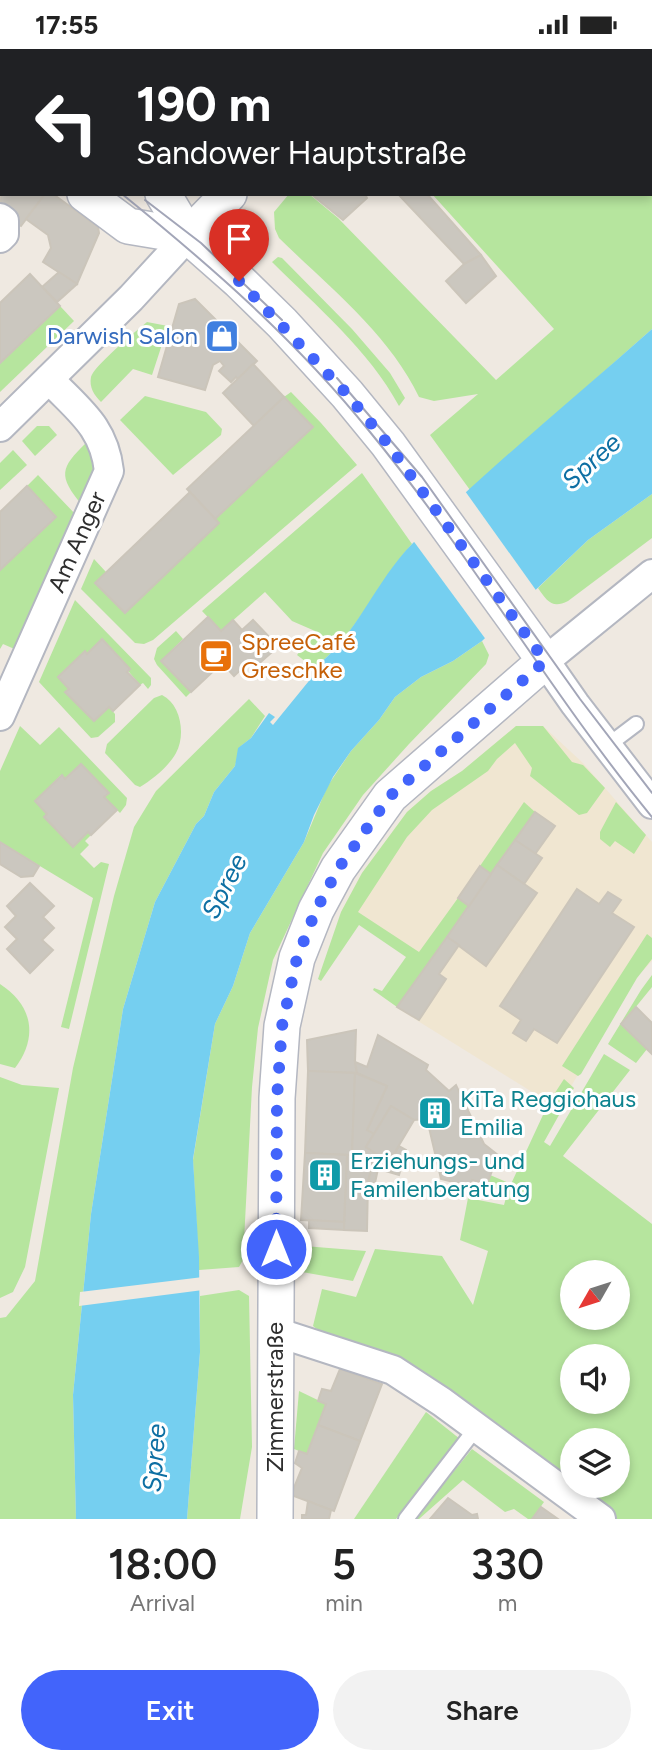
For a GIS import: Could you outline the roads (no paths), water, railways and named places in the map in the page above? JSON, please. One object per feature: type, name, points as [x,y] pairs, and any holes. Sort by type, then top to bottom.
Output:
[{"type":"street","points":[[88,196],[128,226],[188,236]]},
{"type":"street","points":[[164,196],[188,236],[239,281],[347,394],[422,488],[539,653],[652,804]]},
{"type":"street","points":[[0,427],[131,298],[227,196]]},
{"type":"street","points":[[0,218],[4,221],[4,235],[0,238]]},
{"type":"street","name":"Am Anger","points":[[0,716],[108,471],[107,453],[97,429],[49,379]]},
{"type":"street","points":[[539,653],[652,574]]},
{"type":"street","name":"Zimmerstraße","points":[[275,1519],[277,1098],[282,1026],[297,958],[316,910],[338,869],[390,796],[539,653]]},
{"type":"street","points":[[276,1332],[393,1370],[477,1427],[601,1519]]},
{"type":"lane","points":[[607,746],[636,724]]},
{"type":"lane","points":[[406,1519],[477,1427]]},
{"type":"water","name":"Spree","points":[[652,329],[652,494],[588,540],[482,641],[453,661],[421,677],[395,697],[333,777],[304,842],[250,933],[233,986],[215,1024],[193,1159],[199,1257],[200,1352],[187,1519],[76,1519],[73,1395],[91,1214],[123,1009],[155,902],[196,824],[204,816],[214,792],[235,766],[238,748],[251,738],[269,713],[275,717],[270,722],[273,725],[317,671],[314,668],[342,640],[413,543],[471,488]]},
{"type":"tram line","points":[[124,196],[252,306],[342,399],[407,479],[580,722],[652,817]]},
{"type":"tram line","points":[[145,200],[201,243],[282,320]]},
{"type":"tram line","points":[[337,378],[422,477],[580,699],[652,793]]},
{"type":"place","name":"Darwish Salon","points":[[222,336]]},
{"type":"place","name":"SpreeCafé Greschke","points":[[216,656]]},
{"type":"place","name":"KiTa Reggiohaus Emilia","points":[[435,1113]]},
{"type":"place","name":"Erziehungs- und Familenberatung","points":[[325,1175]]}]
